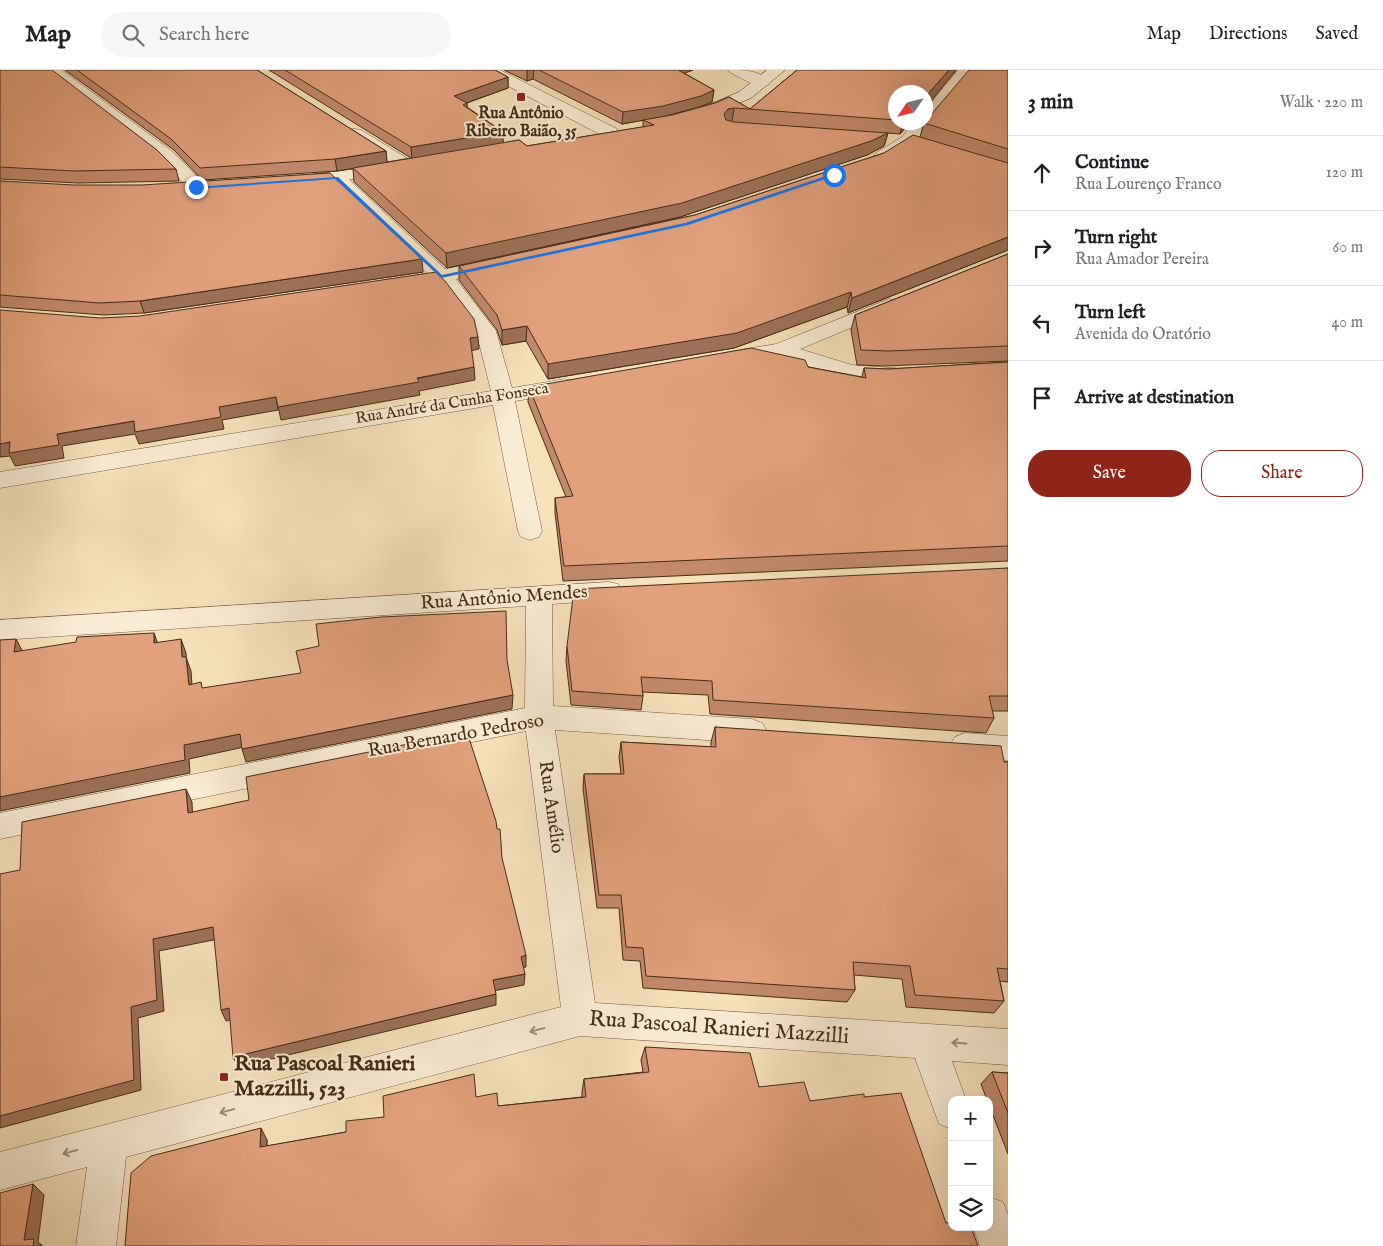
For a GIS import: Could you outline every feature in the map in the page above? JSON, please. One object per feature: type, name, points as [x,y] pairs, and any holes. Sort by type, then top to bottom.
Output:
[{"type":"street","points":[[52,70],[167,156],[188,188],[215,186]]},
{"type":"street","points":[[488,70],[611,133]]},
{"type":"street","points":[[736,70],[762,82]]},
{"type":"street","points":[[681,119],[706,112],[745,95],[777,70]]},
{"type":"street","points":[[933,110],[966,70]]},
{"type":"street","points":[[344,126],[409,167]]},
{"type":"street","points":[[582,138],[628,130]]},
{"type":"street","points":[[917,143],[921,130]]},
{"type":"street","points":[[879,139],[917,143]]},
{"type":"street","points":[[866,163],[900,147],[917,143]]},
{"type":"street","points":[[280,182],[337,178],[427,164]]},
{"type":"street","points":[[337,178],[454,288],[486,331],[503,396],[530,532]]},
{"type":"street","points":[[386,286],[441,277],[515,260]]},
{"type":"street","points":[[714,361],[781,349],[908,298]]},
{"type":"street","points":[[781,349],[833,369],[859,374],[922,373]]},
{"type":"street","name":"Rua André da Cunha Fonseca","points":[[0,480],[589,382]]},
{"type":"street","name":"Rua Antônio Mendes","points":[[0,630],[634,590]]},
{"type":"street","name":"Rua Amélio","points":[[539,595],[539,717],[580,1019]]},
{"type":"street","name":"Rua Bernardo Pedroso","points":[[0,826],[539,717],[779,733]]},
{"type":"street","points":[[938,743],[1008,748]]},
{"type":"street","name":"Rua Pascoal Ranieri Mazzilli","points":[[0,1171],[580,1019],[1008,1047]]},
{"type":"street","points":[[926,1041],[948,1101]]},
{"type":"street","points":[[96,1246],[108,1142]]},
{"type":"street","points":[[993,1227],[1000,1246]]},
{"type":"building","points":[[0,70],[52,70],[157,150],[176,169],[74,171],[0,167]]},
{"type":"building","points":[[77,70],[257,70],[386,151],[335,159],[200,168],[171,139]]},
{"type":"building","points":[[285,70],[495,70],[508,77],[454,96],[467,103],[463,105],[503,132],[411,147]]},
{"type":"building","points":[[539,70],[678,70],[714,90],[701,96],[663,106],[623,112]]},
{"type":"building","points":[[797,70],[949,70],[933,88],[933,85],[888,85],[888,119],[734,108],[728,109],[724,114],[726,120],[734,122],[888,133],[871,141],[682,203],[446,253],[353,168],[519,140],[527,146],[654,125],[643,120],[672,115],[715,103],[729,97],[750,109]]},
{"type":"building","points":[[969,70],[1008,70],[1008,149],[933,126],[933,112]]},
{"type":"building","points":[[913,135],[1008,163],[1008,237],[852,298],[851,292],[737,333],[548,364],[527,326],[502,330],[497,315],[459,266],[695,215],[884,153]]},
{"type":"building","points":[[330,173],[422,259],[140,301],[100,303],[0,295],[0,181],[74,185],[142,185]]},
{"type":"building","points":[[1008,254],[1008,346],[889,351],[861,350],[855,315]]},
{"type":"building","points":[[436,272],[474,319],[478,337],[470,338],[474,367],[417,378],[419,382],[278,407],[276,397],[219,407],[221,417],[135,432],[134,421],[57,434],[59,445],[9,453],[10,442],[0,444],[0,310],[100,318],[140,316]]},
{"type":"building","points":[[751,348],[805,360],[808,367],[866,378],[864,368],[889,369],[1008,362],[1008,546],[564,566],[555,498],[573,496],[529,387]]},
{"type":"building","points":[[1008,568],[1008,696],[989,696],[994,718],[713,700],[712,681],[641,677],[643,696],[572,691],[567,646],[574,589]]},
{"type":"building","points":[[506,611],[507,660],[513,695],[242,749],[240,734],[184,745],[185,760],[0,797],[0,640],[16,639],[14,652],[76,642],[77,637],[154,633],[154,643],[181,639],[182,657],[186,657],[189,685],[201,682],[202,688],[301,673],[296,651],[319,646],[316,624],[381,617]]},
{"type":"building","points":[[715,727],[1001,746],[1004,762],[1008,762],[1008,969],[997,968],[1004,1001],[915,995],[910,966],[853,962],[855,990],[646,976],[643,948],[626,947],[621,895],[599,895],[584,774],[624,774],[621,742],[716,747]]},
{"type":"building","points":[[467,732],[497,829],[500,829],[502,858],[526,955],[521,957],[525,974],[493,980],[496,994],[233,1057],[229,1008],[221,1010],[213,927],[153,939],[157,1000],[131,1007],[134,1080],[0,1116],[0,874],[20,870],[22,822],[186,789],[188,813],[249,800],[246,777]]},
{"type":"building","points":[[645,1047],[750,1053],[759,1087],[804,1082],[810,1101],[864,1094],[864,1097],[901,1093],[946,1223],[948,1223],[948,1231],[972,1231],[978,1246],[125,1246],[131,1173],[151,1156],[261,1128],[260,1147],[346,1132],[346,1121],[384,1117],[383,1096],[474,1074],[476,1097],[497,1093],[498,1106],[586,1097],[584,1079],[649,1072]]},
{"type":"building","points":[[992,1072],[1008,1073],[1008,1113]]},
{"type":"building","points":[[33,1184],[24,1240],[34,1239],[33,1246],[0,1246],[0,1193]]},
{"type":"place","name":"Rua Antônio Ribeiro Baião, 35","points":[[521,97]]},
{"type":"place","name":"Rua Pascoal Ranieri Mazzilli, 523","points":[[224,1077]]},
{"type":"route","points":[[196,187],[337,178],[441,277],[686,224],[734,210],[834,175]]}]
